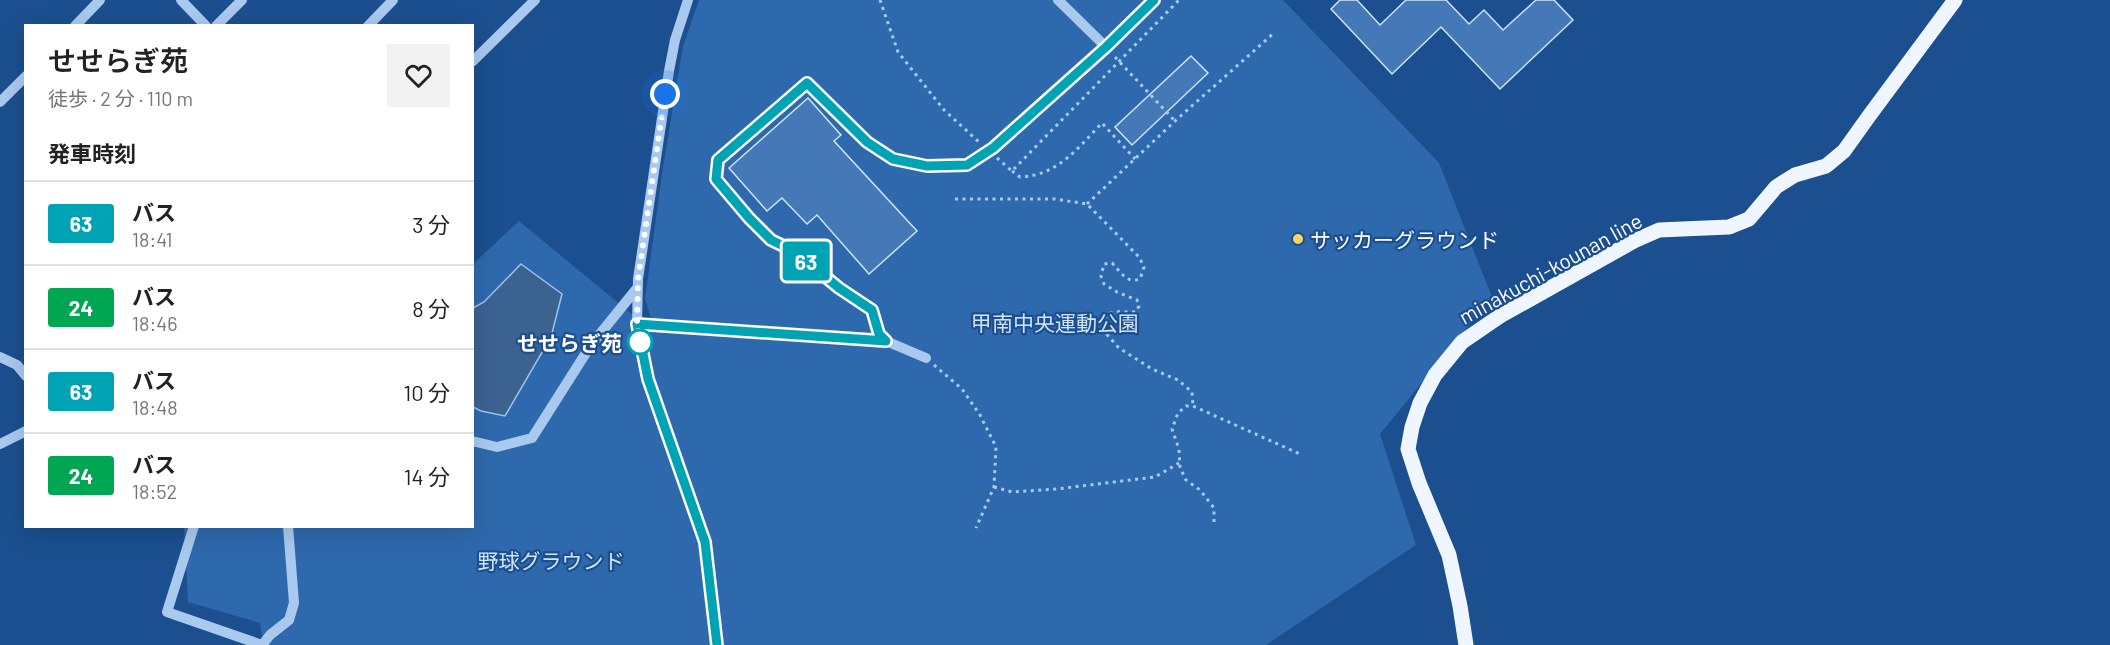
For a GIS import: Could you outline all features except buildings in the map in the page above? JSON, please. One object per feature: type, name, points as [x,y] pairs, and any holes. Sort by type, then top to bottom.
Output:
[{"type":"main road","name":"minakuchi-kounan line","points":[[1466,645],[1449,555],[1419,483],[1408,449],[1420,403],[1435,375],[1462,342],[1500,316],[1634,241],[1659,231],[1729,227],[1749,219],[1776,187],[1795,175],[1826,166],[1844,152],[1955,0]]},
{"type":"street","points":[[77,24],[100,0]]},
{"type":"street","points":[[181,0],[204,24]]},
{"type":"street","points":[[218,24],[242,0]]},
{"type":"street","points":[[370,24],[393,0]]},
{"type":"street","points":[[474,60],[536,0]]},
{"type":"street","points":[[688,0],[675,40],[669,71],[638,287],[637,324],[648,379],[705,542],[717,645]]},
{"type":"street","points":[[1058,0],[1106,47]]},
{"type":"street","points":[[886,341],[879,334],[872,310],[839,288],[794,251],[771,240],[749,218],[716,179],[718,160],[807,83],[867,142],[893,159],[927,166],[967,165],[993,148],[1106,47],[1154,0]]},
{"type":"street","points":[[0,102],[24,78]]},
{"type":"street","points":[[474,441],[497,447],[532,438],[591,345],[638,287]]},
{"type":"street","points":[[637,324],[886,341],[926,358]]},
{"type":"street","points":[[0,357],[17,365],[24,374]]},
{"type":"street","points":[[0,444],[24,432]]},
{"type":"street","points":[[194,528],[167,612],[262,645],[270,634],[289,620],[294,603],[288,528]]},
{"type":"path","points":[[880,0],[879,3],[898,52],[944,110],[987,148]]},
{"type":"path","points":[[1012,171],[1179,0]]},
{"type":"path","points":[[1087,204],[1175,121],[1274,33]]},
{"type":"path","points":[[1106,47],[1175,121]]},
{"type":"path","points":[[995,156],[1020,177],[1036,177],[1068,157],[1102,123],[1135,159]]},
{"type":"path","points":[[955,199],[1055,199],[1087,204],[1139,257],[1144,267],[1140,279],[1134,281],[1127,280],[1112,263],[1104,264],[1101,276],[1104,284],[1137,300],[1139,306],[1136,312],[1114,311],[1104,317],[1100,327],[1119,348],[1152,369],[1178,380],[1192,393],[1193,406]]},
{"type":"path","points":[[926,358],[962,389],[980,415],[996,447],[994,487],[976,528]]},
{"type":"path","points":[[1214,522],[1214,508],[1200,490],[1186,480],[1172,429],[1178,413],[1186,406],[1193,406],[1300,454]]},
{"type":"path","points":[[994,487],[1011,492],[1111,483],[1155,477],[1180,462]]},
{"type":"green space","name":"甲南中央運動公園","points":[[699,0],[1283,0],[1439,163],[1492,297],[1380,434],[1416,545],[1266,645],[263,645],[260,623],[188,602],[184,528],[474,528],[474,263],[519,221],[656,334],[645,299],[683,46]]},
{"type":"shaded area","points":[[521,264],[562,294],[551,337],[505,416],[474,408],[474,307],[484,302]]},
{"type":"bus line","name":"63","points":[[717,645],[705,542],[648,379],[637,324],[886,341],[879,334],[872,310],[839,288],[794,251],[771,240],[749,218],[716,179],[718,160],[807,83],[867,142],[893,159],[927,166],[967,165],[993,148],[1106,47],[1154,0]]},
{"type":"place","name":"サッカーグラウンド","points":[[1298,239]]},
{"type":"place","name":"せせらぎ苑","points":[[640,342]]},
{"type":"route","points":[[640,342],[637,324],[638,279],[665,94]]},
{"type":"park label","name":"野球グラウンド","points":[[551,560]]}]
